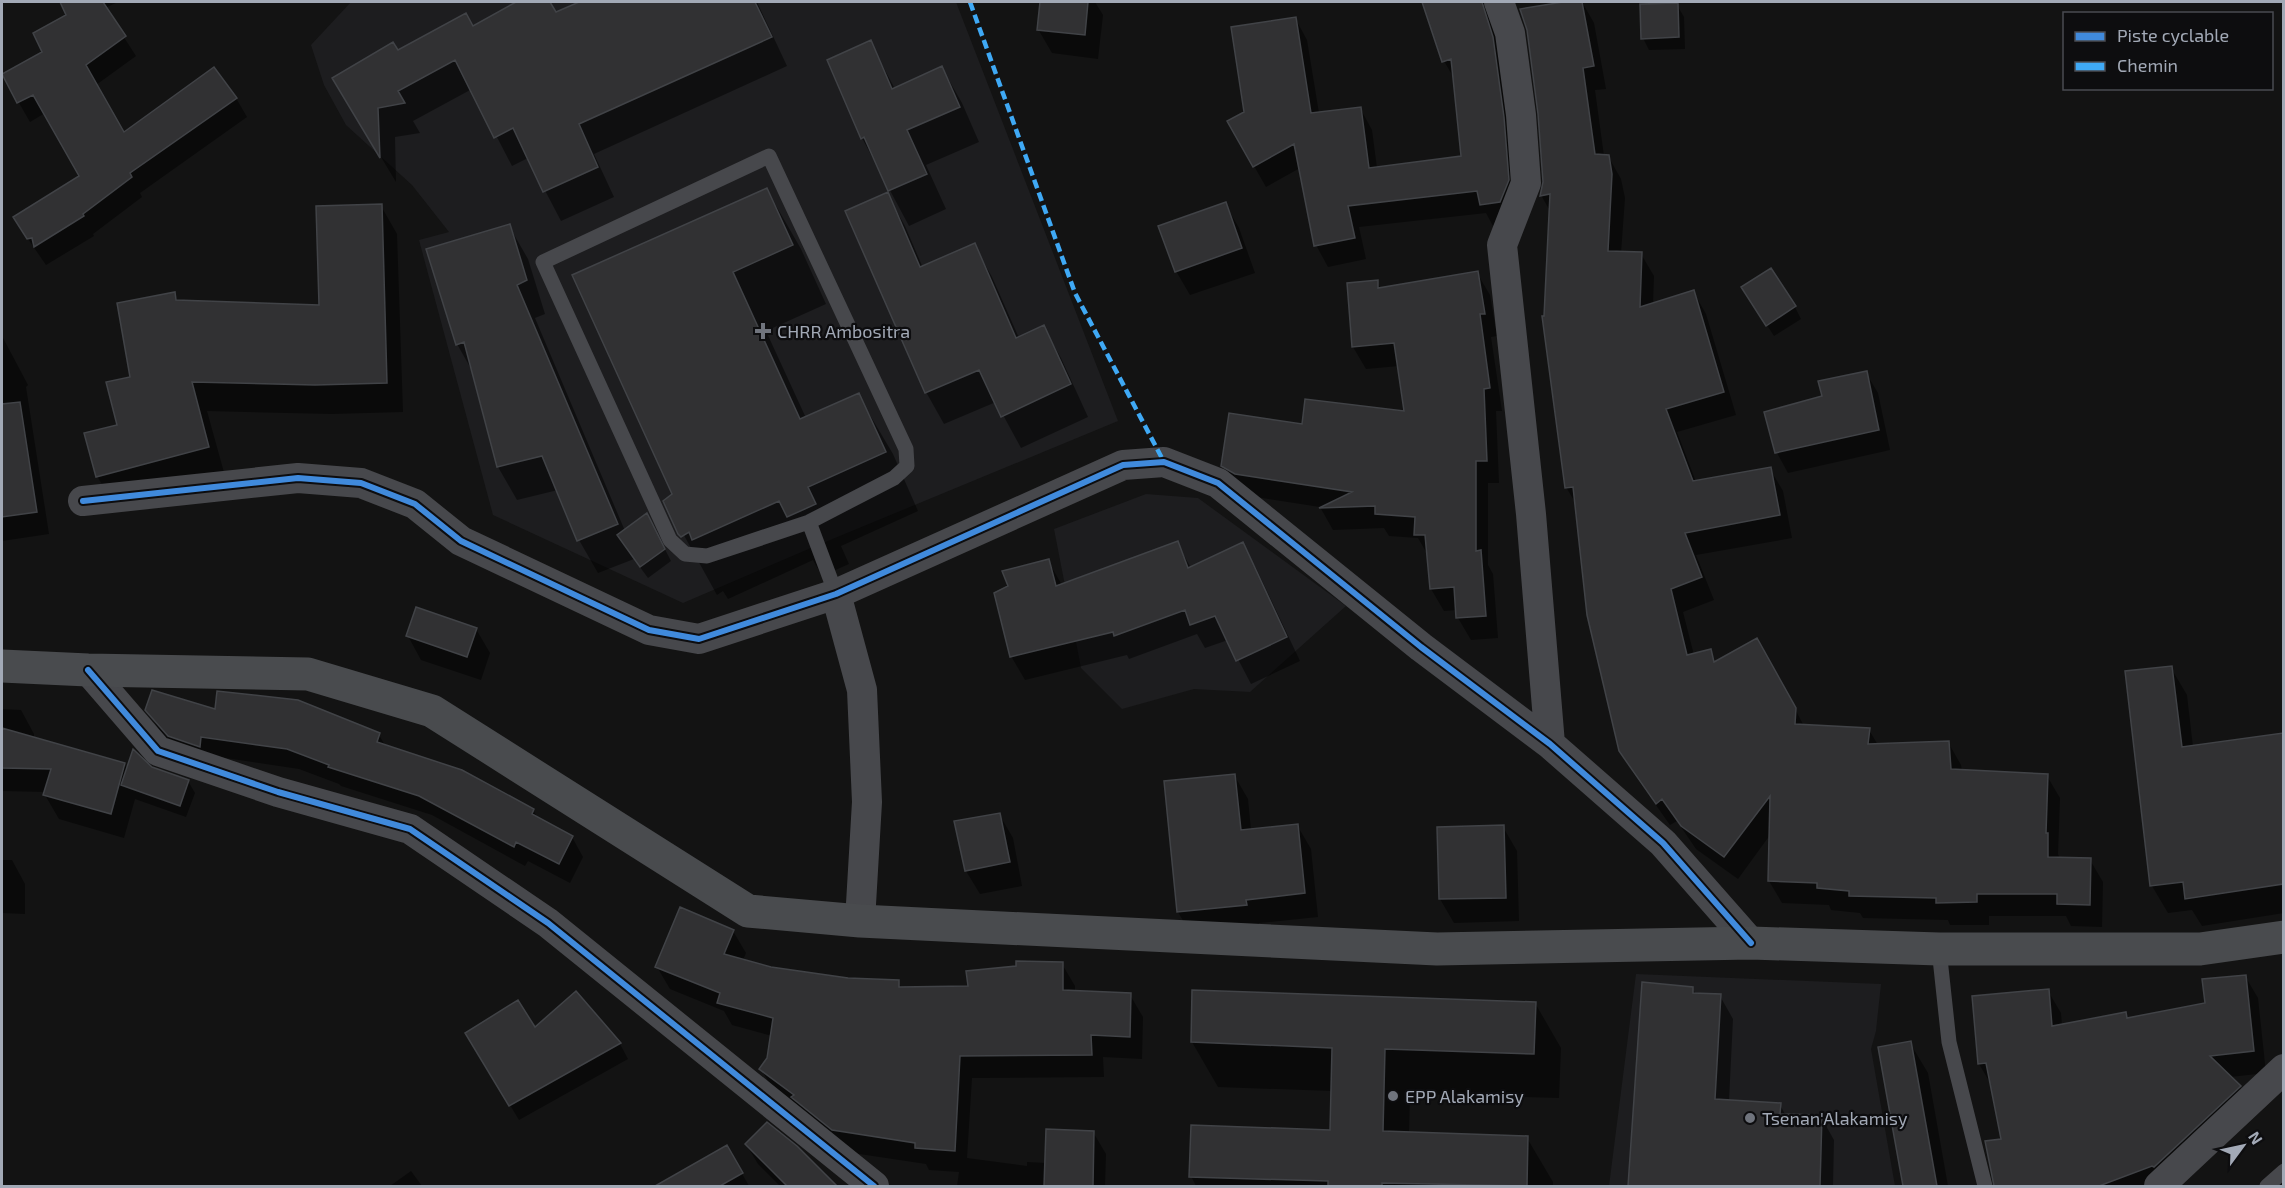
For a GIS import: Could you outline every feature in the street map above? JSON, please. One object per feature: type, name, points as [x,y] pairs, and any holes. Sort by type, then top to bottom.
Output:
[{"type":"main road","points":[[2,666],[308,674],[432,711],[748,911],[860,921],[1437,949],[1751,943],[1939,949],[2200,949],[2283,937]]},
{"type":"street","points":[[1499,2],[1510,33],[1521,115],[1526,183],[1502,245],[1531,514],[1550,744]]},
{"type":"street","points":[[83,501],[298,478],[361,483],[415,504],[462,542],[649,630],[699,639],[836,594],[1123,465],[1164,462],[1218,483],[1421,647],[1550,744],[1664,843],[1751,943]]},
{"type":"street","points":[[836,594],[862,690],[867,802],[860,921]]},
{"type":"street","points":[[88,670],[158,751],[278,792],[410,829],[548,924],[874,1186]]},
{"type":"street","points":[[2159,1186],[2283,1069]]},
{"type":"lane","points":[[769,156],[906,449],[907,466],[894,478],[809,522],[707,556],[685,554],[670,540],[543,262],[769,156]]},
{"type":"lane","points":[[809,522],[836,594]]},
{"type":"lane","points":[[1939,949],[1949,1042],[1985,1186]]},
{"type":"lane","points":[[2267,1186],[2283,1171]]},
{"type":"shaded area","name":"CHRR Ambositra","points":[[351,2],[956,2],[1118,421],[683,603],[493,515],[419,240],[449,232],[412,185],[346,125],[324,85],[311,45]]},
{"type":"shaded area","points":[[1146,494],[1198,498],[1346,606],[1250,692],[1194,689],[1122,709],[1081,668],[1054,529]]},
{"type":"shaded area","name":"Tsenan'Alakamisy","points":[[1636,974],[1881,984],[1876,1031],[1871,1049],[1895,1186],[1609,1186]]},
{"type":"building","points":[[60,2],[103,2],[126,36],[86,65],[124,132],[214,67],[237,98],[130,173],[132,177],[83,214],[84,216],[34,247],[32,238],[27,239],[13,217],[79,176],[33,95],[17,103],[2,74],[42,52],[33,33],[66,15]]},
{"type":"building","points":[[516,2],[550,2],[556,12],[579,2],[755,2],[772,37],[579,124],[598,167],[543,192],[513,128],[494,138],[455,60],[398,91],[405,103],[378,108],[380,158],[332,78],[393,42],[398,50],[466,13],[473,26]]},
{"type":"building","points":[[1040,2],[1088,2],[1085,35],[1037,30]]},
{"type":"building","points":[[1422,2],[1482,2],[1493,37],[1504,117],[1509,180],[1500,202],[1480,205],[1477,191],[1348,206],[1355,238],[1314,246],[1294,144],[1253,167],[1227,121],[1244,112],[1231,27],[1296,17],[1311,113],[1361,107],[1369,168],[1461,156],[1451,59],[1442,62]]},
{"type":"building","points":[[1563,2],[1582,2],[1594,66],[1583,68],[1595,154],[1609,155],[1612,174],[1608,251],[1642,252],[1640,307],[1694,290],[1724,392],[1666,409],[1693,481],[1771,467],[1780,515],[1685,533],[1702,577],[1671,589],[1687,655],[1711,649],[1714,662],[1757,638],[1796,708],[1795,724],[1870,728],[1868,744],[1949,741],[1951,769],[2048,774],[2046,833],[2048,833],[2048,857],[2091,858],[2090,905],[2057,904],[2057,894],[1977,894],[1977,902],[1936,903],[1936,898],[1849,896],[1849,891],[1817,888],[1817,883],[1768,881],[1770,796],[1724,857],[1681,826],[1662,799],[1656,804],[1619,751],[1587,615],[1573,487],[1565,488],[1542,316],[1544,316],[1550,194],[1540,196],[1543,182],[1538,114],[1527,30],[1520,9]]},
{"type":"building","points":[[1678,3],[1679,37],[1641,39],[1640,4]]},
{"type":"building","points":[[871,40],[892,89],[942,66],[960,107],[907,130],[927,174],[888,191],[864,137],[861,139],[827,60]]},
{"type":"building","points":[[767,188],[793,245],[733,272],[800,419],[859,393],[886,452],[808,487],[816,504],[787,517],[779,501],[692,540],[689,532],[681,537],[678,534],[663,501],[672,494],[572,275]]},
{"type":"building","points":[[888,192],[920,267],[975,243],[1016,338],[1044,325],[1071,384],[1001,417],[979,370],[925,393],[845,211]]},
{"type":"building","points":[[1226,202],[1242,248],[1175,272],[1158,226]]},
{"type":"building","points":[[382,204],[387,383],[315,385],[192,382],[209,447],[96,477],[84,433],[117,425],[106,382],[130,377],[117,303],[175,292],[176,300],[319,305],[316,206]]},
{"type":"building","points":[[510,224],[527,280],[517,285],[618,524],[577,541],[542,456],[497,467],[464,342],[456,345],[426,249]]},
{"type":"building","points":[[1771,268],[1796,306],[1766,326],[1741,287]]},
{"type":"building","points":[[1478,271],[1485,314],[1480,314],[1490,388],[1484,389],[1487,461],[1476,461],[1476,551],[1481,550],[1486,616],[1456,618],[1454,587],[1430,589],[1425,535],[1414,535],[1415,517],[1375,514],[1375,506],[1319,508],[1352,492],[1235,474],[1221,466],[1229,413],[1302,424],[1305,399],[1404,411],[1394,343],[1352,347],[1347,283],[1378,280],[1378,288]]},
{"type":"building","points":[[1867,371],[1879,430],[1775,453],[1764,412],[1822,396],[1818,381]]},
{"type":"building","points":[[20,402],[37,512],[2,517],[2,404]]},
{"type":"building","points":[[647,513],[665,549],[640,567],[617,535]]},
{"type":"building","points":[[1178,541],[1188,568],[1243,542],[1287,637],[1236,661],[1215,616],[1190,625],[1185,610],[1114,636],[1113,632],[1010,657],[994,593],[1008,586],[1002,571],[1049,559],[1056,586]]},
{"type":"building","points":[[416,607],[477,628],[467,657],[406,636]]},
{"type":"building","points":[[2172,666],[2182,747],[2283,733],[2283,884],[2185,899],[2183,882],[2150,886],[2125,671]]},
{"type":"building","points":[[152,690],[215,709],[217,691],[298,700],[380,733],[377,742],[462,770],[534,809],[532,814],[573,836],[559,864],[516,842],[514,847],[419,796],[328,767],[329,765],[287,749],[201,737],[200,747],[168,736],[145,710]]},
{"type":"building","points":[[2,728],[125,763],[111,814],[43,795],[51,769],[2,768]]},
{"type":"building","points":[[133,749],[152,767],[189,780],[180,806],[121,785]]},
{"type":"building","points":[[1235,774],[1241,830],[1298,824],[1305,893],[1246,900],[1247,905],[1177,912],[1164,781]]},
{"type":"building","points":[[1000,813],[1010,862],[965,871],[954,821]]},
{"type":"building","points":[[1504,825],[1506,898],[1439,899],[1437,827]]},
{"type":"building","points":[[680,907],[734,930],[724,954],[771,967],[848,978],[899,980],[899,987],[968,986],[966,971],[1016,966],[1016,961],[1063,962],[1063,990],[1131,993],[1130,1037],[1091,1035],[1092,1055],[960,1056],[955,1151],[915,1148],[915,1143],[832,1130],[791,1097],[794,1095],[759,1069],[767,1058],[773,1018],[717,1003],[720,993],[655,967]]},
{"type":"building","points":[[2246,975],[2254,1051],[2210,1056],[2241,1086],[2154,1167],[2099,1186],[1994,1186],[1985,1141],[2001,1139],[1986,1063],[1978,1064],[1972,996],[2049,989],[2052,1026],[2126,1012],[2127,1018],[2205,1003],[2202,979]]},
{"type":"building","points":[[1642,982],[1693,987],[1693,993],[1721,994],[1715,1099],[1781,1103],[1780,1114],[1822,1115],[1820,1186],[1628,1186]]},
{"type":"building","points":[[1192,990],[1536,1002],[1534,1054],[1385,1049],[1383,1131],[1528,1136],[1527,1186],[1382,1183],[1382,1186],[1328,1186],[1328,1181],[1189,1177],[1191,1125],[1330,1130],[1332,1048],[1191,1042]]},
{"type":"building","points":[[576,991],[621,1043],[509,1106],[465,1033],[518,1000],[535,1027]]},
{"type":"building","points":[[1911,1041],[1937,1186],[1903,1186],[1878,1047]]},
{"type":"building","points":[[767,1122],[797,1146],[837,1186],[787,1186],[745,1144]]},
{"type":"building","points":[[1046,1129],[1094,1131],[1093,1186],[1044,1186]]},
{"type":"building","points":[[727,1145],[743,1173],[720,1186],[655,1186]]},
{"type":"marked path","points":[[970,2],[1075,293],[1164,462]]},
{"type":"cycle path","points":[[83,501],[298,478],[361,483],[415,504],[461,541],[649,630],[699,639],[836,594],[1123,465],[1164,462],[1218,483],[1421,647],[1550,744],[1663,843],[1751,943]]},
{"type":"cycle path","points":[[88,670],[158,751],[278,792],[410,829],[548,923],[874,1186]]},
{"type":"place","name":"CHRR Ambositra","points":[[763,331]]},
{"type":"place","name":"EPP Alakamisy","points":[[1393,1096]]},
{"type":"place","name":"Tsenan'Alakamisy","points":[[1750,1118]]}]
